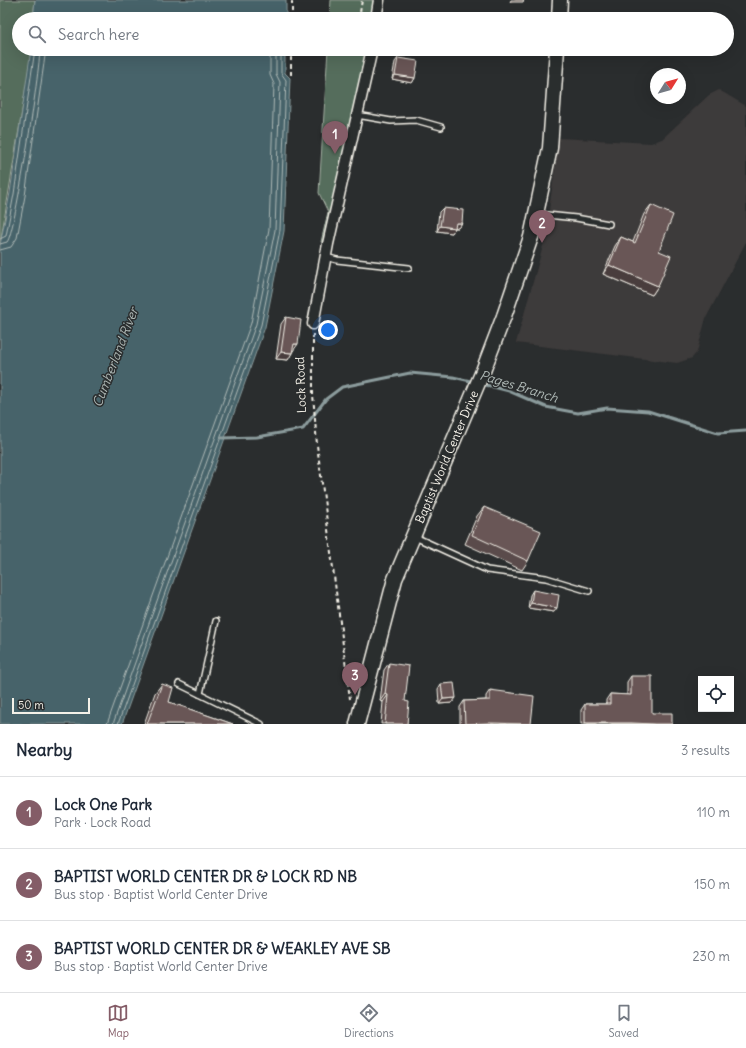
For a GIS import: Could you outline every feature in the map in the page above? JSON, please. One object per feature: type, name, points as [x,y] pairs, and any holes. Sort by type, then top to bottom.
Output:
[{"type":"street","points":[[377,12],[379,0]]},
{"type":"street","points":[[559,12],[560,0]]},
{"type":"street","points":[[313,324],[326,257],[371,56]]},
{"type":"street","name":"Baptist World Center Drive","points":[[357,724],[395,579],[442,469],[504,316],[531,237],[550,148],[557,56]]},
{"type":"lane","points":[[358,115],[392,121],[416,120],[442,127]]},
{"type":"lane","points":[[536,214],[576,218],[609,224]]},
{"type":"lane","points":[[326,257],[337,260],[409,268]]},
{"type":"lane","points":[[414,536],[487,570],[546,578],[589,591]]},
{"type":"lane","points":[[200,694],[216,621]]},
{"type":"lane","points":[[179,684],[261,724]]},
{"type":"path","points":[[292,0],[292,12]]},
{"type":"path","points":[[360,12],[362,0]]},
{"type":"path","points":[[291,56],[291,75]]},
{"type":"path","name":"Lock Road","points":[[313,324],[313,394],[317,445],[351,702]]},
{"type":"shaded area","points":[[719,90],[746,106],[746,242],[706,318],[697,352],[692,358],[677,363],[516,343],[545,239],[559,138],[651,143],[662,139],[709,95]]},
{"type":"green space","points":[[0,0],[35,0],[34,12],[12,12],[12,56],[30,56],[0,245]]},
{"type":"green space","points":[[331,0],[379,0],[377,12],[330,12]]},
{"type":"green space","points":[[328,56],[370,56],[328,244],[321,242],[328,212],[319,193]]},
{"type":"water","points":[[35,0],[286,0],[286,12],[34,12]]},
{"type":"water","name":"Cumberland River","points":[[30,56],[285,56],[285,73],[290,78],[284,231],[265,327],[122,724],[0,724],[0,245],[10,193]]},
{"type":"building","points":[[398,58],[418,61],[415,78],[395,75]]},
{"type":"building","points":[[651,205],[673,215],[659,251],[671,256],[658,286],[609,265],[621,237],[635,243]]},
{"type":"building","points":[[443,208],[463,210],[462,223],[456,223],[455,228],[440,226]]},
{"type":"building","points":[[286,317],[301,320],[298,344],[294,344],[292,353],[281,352]]},
{"type":"building","points":[[484,507],[541,531],[528,561],[472,535]]},
{"type":"building","points":[[533,590],[559,595],[557,608],[531,603]]},
{"type":"building","points":[[389,663],[409,666],[405,701],[409,702],[407,724],[385,724],[388,695],[385,694]]},
{"type":"building","points":[[631,676],[652,676],[652,713],[672,713],[672,724],[585,723],[585,704],[610,704],[610,694],[631,695]]},
{"type":"building","points":[[454,683],[456,698],[443,699],[441,684]]},
{"type":"building","points":[[162,684],[173,688],[169,702],[233,724],[147,724]]},
{"type":"building","points":[[490,690],[534,696],[531,724],[465,724],[464,701],[490,700]]},
{"type":"waterway","name":"Pages Branch","points":[[222,438],[257,437],[303,429],[326,399],[342,387],[410,373],[453,377],[475,382]]},
{"type":"waterway","name":"Pages Branch","points":[[482,384],[509,391],[546,407],[578,413],[607,408],[648,411],[718,433],[746,431]]},
{"type":"place","name":"Lock One Park","points":[[335,154]]},
{"type":"place","name":"BAPTIST WORLD CENTER DR & LOCK RD NB","points":[[542,243]]},
{"type":"place","name":"BAPTIST WORLD CENTER DR & WEAKLEY AVE SB","points":[[355,695]]}]
